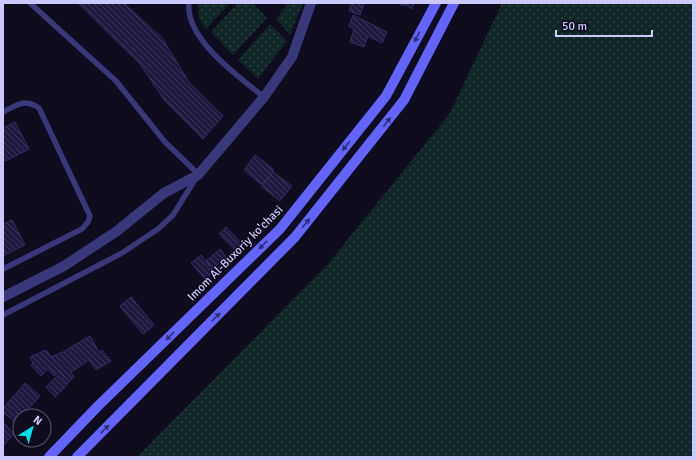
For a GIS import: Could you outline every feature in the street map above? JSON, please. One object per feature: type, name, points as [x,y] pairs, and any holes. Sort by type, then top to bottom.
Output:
[{"type":"main road","name":"Imom Al-Buxoriy ko'chasi","points":[[50,457],[98,406],[280,229],[386,96],[436,3]]},
{"type":"main road","points":[[77,457],[295,236],[404,100],[454,3]]},
{"type":"street","points":[[3,297],[64,266],[117,231],[164,193],[196,172],[264,97],[292,57],[311,3]]},
{"type":"lane","points":[[3,315],[122,253],[158,229],[173,215],[196,172],[165,142],[116,81],[30,3]]},
{"type":"lane","points":[[189,3],[188,13],[198,35],[228,68],[264,97]]},
{"type":"lane","points":[[3,112],[23,102],[31,102],[39,108],[90,216],[88,222],[82,229],[3,269]]},
{"type":"green space","points":[[198,3],[230,3],[207,28],[205,28],[199,18]]},
{"type":"green space","points":[[238,3],[252,3],[267,18],[233,55],[211,32]]},
{"type":"green space","points":[[288,3],[303,3],[290,35],[276,19]]},
{"type":"green space","points":[[502,3],[693,3],[693,457],[137,457],[328,264],[450,113]]},
{"type":"green space","points":[[270,24],[287,41],[258,79],[238,60]]},
{"type":"building","points":[[78,3],[124,3],[162,38],[189,82],[223,116],[203,139],[165,101],[140,64]]},
{"type":"building","points":[[351,3],[364,3],[360,15],[349,11]]},
{"type":"building","points":[[398,3],[414,3],[412,9],[405,4],[404,6]]},
{"type":"building","points":[[353,15],[387,32],[382,43],[368,36],[364,47],[350,42],[354,29],[349,26]]},
{"type":"building","points":[[15,122],[29,149],[5,161],[3,157],[3,128]]},
{"type":"building","points":[[255,155],[274,170],[262,185],[244,170]]},
{"type":"building","points":[[273,172],[292,186],[280,201],[261,186]]},
{"type":"building","points":[[12,220],[25,245],[3,256],[3,224]]},
{"type":"building","points":[[226,227],[242,244],[235,250],[219,234]]},
{"type":"building","points":[[220,249],[226,257],[212,269],[206,261]]},
{"type":"building","points":[[201,255],[214,271],[205,279],[191,263]]},
{"type":"building","points":[[131,297],[154,325],[143,334],[120,306]]},
{"type":"building","points":[[90,336],[99,352],[102,350],[111,361],[96,370],[89,360],[71,372],[74,377],[67,384],[59,372],[54,376],[48,369],[41,376],[31,365],[33,363],[30,357],[46,350],[51,357],[63,352]]},
{"type":"building","points":[[58,375],[67,385],[55,397],[46,387]]},
{"type":"building","points":[[25,383],[40,396],[29,408],[12,408],[12,419],[3,412],[3,408]]},
{"type":"building","points":[[3,422],[12,432],[12,436],[3,446]]}]
